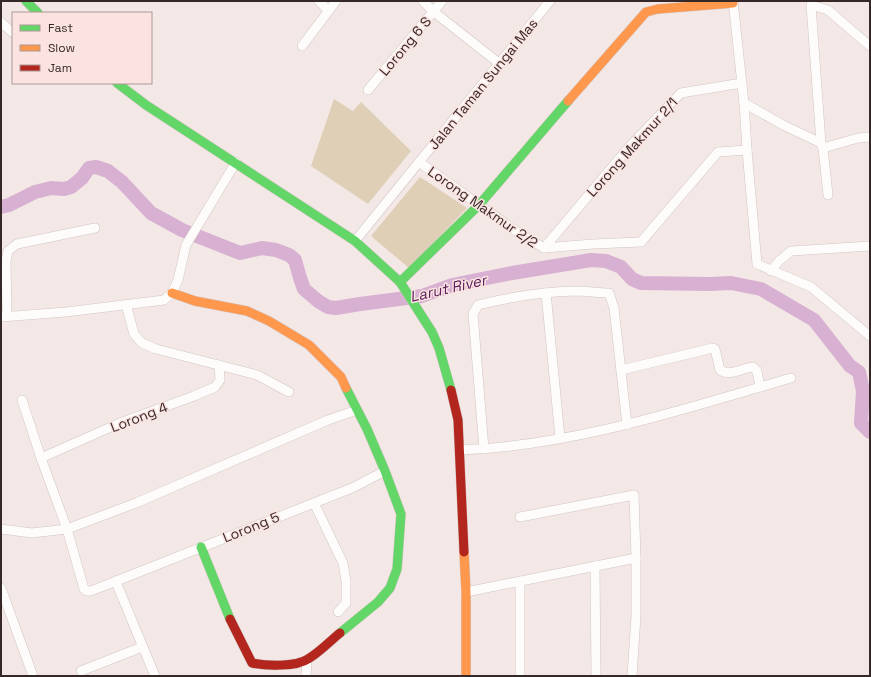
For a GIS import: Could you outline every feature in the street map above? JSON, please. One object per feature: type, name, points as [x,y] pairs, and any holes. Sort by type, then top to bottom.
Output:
[{"type":"street","points":[[26,1],[37,12]]},
{"type":"street","points":[[319,1],[328,10]]},
{"type":"street","points":[[302,46],[336,1]]},
{"type":"street","points":[[423,1],[434,12],[500,64]]},
{"type":"street","name":"Lorong 6 S","points":[[368,90],[442,1]]},
{"type":"street","name":"Jalan Taman Sungai Mas","points":[[355,241],[550,1]]},
{"type":"street","points":[[400,282],[479,205],[606,56],[646,12],[658,9],[733,2],[744,103],[757,264],[771,271],[811,286],[870,336]]},
{"type":"street","points":[[828,195],[822,145],[811,5],[828,10],[870,46]]},
{"type":"street","points":[[1,22],[12,32]]},
{"type":"street","name":"Lorong Makmur 2/1","points":[[544,248],[630,146],[681,93],[742,83]]},
{"type":"street","points":[[118,84],[146,105],[236,162],[355,241],[400,282],[432,332],[449,380],[458,420],[466,592],[466,676]]},
{"type":"street","points":[[744,103],[822,145],[870,137]]},
{"type":"street","name":"Lorong Makmur 2/2","points":[[419,162],[516,231],[544,248],[642,242],[718,152],[747,150]]},
{"type":"street","points":[[95,228],[17,244],[8,251],[6,261],[4,316],[66,312],[164,300],[172,293],[178,280],[186,245],[196,226],[236,162]]},
{"type":"street","points":[[771,271],[779,261],[791,251],[870,246]]},
{"type":"street","points":[[484,449],[473,314],[478,305],[505,298],[577,291],[609,293],[614,308],[627,425]]},
{"type":"street","points":[[172,293],[195,301],[247,311],[269,321],[308,345],[341,377],[367,429],[401,514],[397,569],[390,588],[378,602],[306,660],[297,663],[262,665],[252,663],[228,616],[201,547]]},
{"type":"street","points":[[546,293],[560,438]]},
{"type":"street","points":[[126,304],[134,334],[142,343],[156,349],[257,375],[289,392]]},
{"type":"street","points":[[621,370],[713,348],[715,349],[720,370],[722,372],[730,373],[753,367],[757,371],[760,387]]},
{"type":"street","name":"Lorong 4","points":[[41,458],[120,423],[215,387],[220,380],[219,365]]},
{"type":"street","points":[[460,450],[484,449],[560,438],[627,425],[791,378]]},
{"type":"street","points":[[22,400],[67,529]]},
{"type":"street","points":[[1,529],[32,533],[67,529],[136,503],[328,420],[357,410]]},
{"type":"street","name":"Lorong 5","points":[[67,529],[84,589],[89,592],[352,488],[385,471]]},
{"type":"street","points":[[520,517],[634,495],[636,616],[632,676]]},
{"type":"street","points":[[314,503],[343,563],[346,581],[346,603],[338,612]]},
{"type":"street","points":[[466,592],[636,558]]},
{"type":"street","points":[[595,566],[596,676]]},
{"type":"street","points":[[520,581],[520,676]]},
{"type":"street","points":[[116,582],[154,676]]},
{"type":"street","points":[[1,588],[33,676]]},
{"type":"street","points":[[82,671],[142,647]]},
{"type":"street","points":[[306,660],[306,676]]},
{"type":"shaded area","points":[[334,99],[353,111],[361,102],[411,151],[368,204],[311,166]]},
{"type":"shaded area","points":[[420,177],[467,208],[409,268],[371,236]]},
{"type":"waterway","name":"Larut River","points":[[1,207],[9,205],[35,192],[51,188],[64,189],[71,187],[82,178],[89,168],[96,167],[108,171],[122,182],[151,213],[182,230],[240,253],[262,248],[276,250],[289,255],[295,260],[304,289],[328,307],[336,308],[422,296],[452,285],[591,260],[606,261],[621,267],[632,279],[641,283],[731,283],[761,289],[814,320],[850,366],[859,372],[863,391],[861,423],[870,432]]},
{"type":"traffic: fast","points":[[26,1],[37,12]]},
{"type":"traffic: fast","points":[[118,84],[146,105],[355,241],[400,282],[432,332],[439,348],[451,390]]},
{"type":"traffic: fast","points":[[400,282],[479,205],[568,101]]},
{"type":"traffic: fast","points":[[340,633],[378,602],[390,588],[397,569],[401,514],[367,429],[346,388]]},
{"type":"traffic: fast","points":[[201,547],[230,619]]},
{"type":"traffic: slow","points":[[568,101],[646,12],[658,9],[733,3]]},
{"type":"traffic: slow","points":[[172,293],[195,301],[247,311],[269,321],[309,345],[341,377],[346,388]]},
{"type":"traffic: slow","points":[[464,552],[466,592],[466,676]]},
{"type":"traffic: jam","points":[[451,390],[458,420],[464,552]]},
{"type":"traffic: jam","points":[[230,619],[252,663],[258,664],[289,665],[303,662],[317,653],[340,633]]}]
